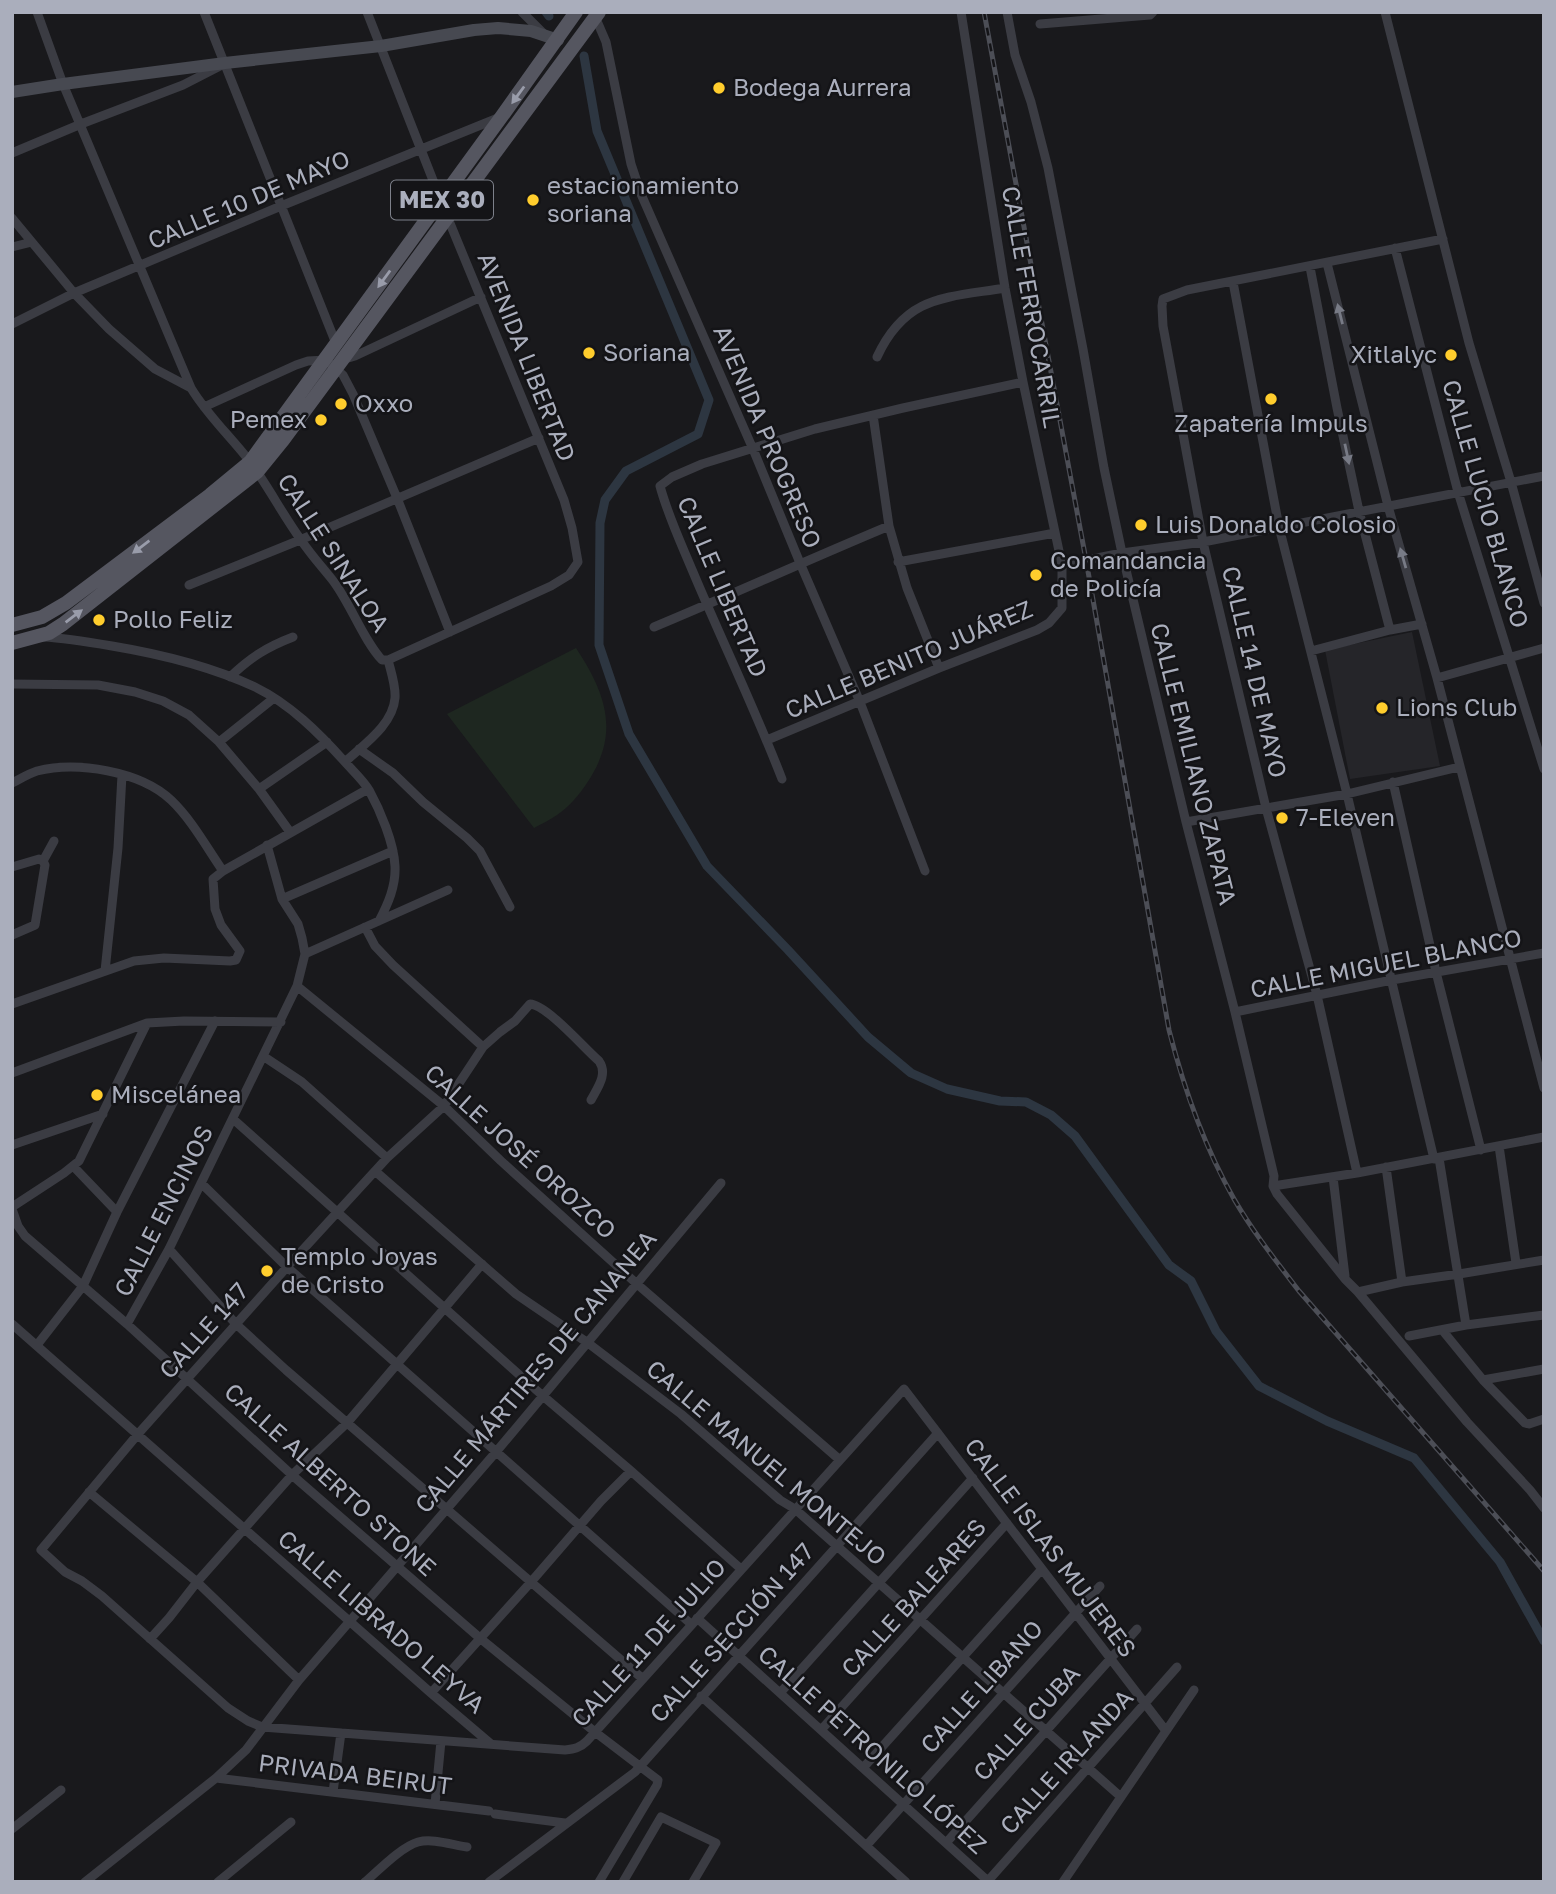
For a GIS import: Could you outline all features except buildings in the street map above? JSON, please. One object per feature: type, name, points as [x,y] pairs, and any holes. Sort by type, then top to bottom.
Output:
[{"type":"main road","name":"MEX 30","points":[[335,363],[336,345],[502,117],[555,37],[576,12]]},
{"type":"main road","name":"MEX 30","points":[[12,643],[49,633],[77,614],[283,440],[335,363],[595,16]]},
{"type":"main road","name":"MEX 30","points":[[12,625],[42,617],[66,603],[210,495],[253,467]]},
{"type":"street","name":"CALLE SINALOA","points":[[37,12],[63,84],[191,388],[253,467],[300,540],[335,583],[375,652],[382,660],[388,660]]},
{"type":"street","points":[[204,12],[336,345]]},
{"type":"street","name":"AVENIDA LIBERTAD","points":[[367,12],[447,216],[564,500],[575,537],[578,562],[569,575],[551,586],[450,632]]},
{"type":"street","points":[[522,12],[555,37]]},
{"type":"street","name":"CALLE FERROCARRIL","points":[[961,12],[1005,288],[1062,565],[1062,608]]},
{"type":"street","name":"CALLE EMILIANO ZAPATA","points":[[1007,12],[1015,55],[1031,102],[1048,168],[1122,553],[1235,1013],[1274,1177],[1273,1186],[1284,1204],[1345,1279],[1544,1508]]},
{"type":"street","points":[[1040,24],[1150,15],[1153,12]]},
{"type":"street","points":[[1385,12],[1469,343],[1544,603]]},
{"type":"street","name":"AVENIDA PROGRESO","points":[[595,16],[606,41],[631,164],[641,194],[860,702],[925,871]]},
{"type":"street","points":[[12,92],[225,63],[381,46],[474,30],[518,29],[555,37]]},
{"type":"street","points":[[12,153],[183,85],[225,63]]},
{"type":"street","name":"CALLE 10 DE MAYO","points":[[12,324],[74,293],[502,117]]},
{"type":"street","points":[[12,218],[92,313],[155,369],[191,388]]},
{"type":"street","points":[[1443,239],[1233,282],[1279,527],[1348,794],[1436,1158],[1459,1274],[1466,1325]]},
{"type":"street","points":[[12,247],[32,242]]},
{"type":"street","name":"CALLE LUCIO BLANCO","points":[[1395,248],[1458,492],[1544,769]]},
{"type":"street","points":[[1327,263],[1388,506],[1437,678],[1544,1088]]},
{"type":"street","points":[[1310,267],[1359,511],[1390,630]]},
{"type":"street","name":"CALLE 14 DE MAYO","points":[[1233,282],[1186,290],[1163,299],[1163,326],[1203,542],[1266,808],[1317,995],[1357,1173]]},
{"type":"street","points":[[877,357],[893,328],[920,306],[937,300],[1005,288]]},
{"type":"street","points":[[204,407],[296,365],[308,362],[335,363],[355,356],[481,297]]},
{"type":"street","points":[[335,363],[353,394],[450,632],[388,660],[396,696],[392,709],[379,730],[345,762]]},
{"type":"street","points":[[753,449],[815,429],[1023,382]]},
{"type":"street","points":[[873,415],[889,526],[898,562],[939,668]]},
{"type":"street","points":[[189,584],[300,540],[539,438]]},
{"type":"street","name":"CALLE LIBERTAD","points":[[753,449],[702,464],[672,477],[660,486],[706,605],[782,779]]},
{"type":"street","points":[[1062,565],[1122,553],[1203,542],[1544,476]]},
{"type":"street","points":[[654,627],[889,526]]},
{"type":"street","points":[[898,562],[1055,533]]},
{"type":"street","name":"CALLE BENITO JUÁREZ","points":[[767,740],[1037,630],[1049,623],[1062,608]]},
{"type":"street","points":[[1311,651],[1422,624]]},
{"type":"street","points":[[38,637],[72,639],[182,661],[254,687],[297,715],[327,742],[368,789],[382,816],[395,866],[389,902],[379,921]]},
{"type":"street","points":[[230,677],[253,656],[293,637]]},
{"type":"street","points":[[1437,678],[1544,649]]},
{"type":"street","points":[[12,684],[98,685],[163,701],[189,715],[219,742],[259,789],[290,832]]},
{"type":"street","points":[[219,742],[274,698]]},
{"type":"street","points":[[259,789],[327,742]]},
{"type":"street","points":[[359,748],[393,773],[480,851],[510,907]]},
{"type":"street","points":[[1186,822],[1348,794],[1459,767]]},
{"type":"street","points":[[12,783],[36,771],[72,768],[97,770],[138,780],[158,790],[172,802],[223,871]]},
{"type":"street","points":[[105,971],[118,848],[122,775]]},
{"type":"street","points":[[1393,782],[1436,972],[1481,1150]]},
{"type":"street","points":[[12,1004],[134,961],[236,960],[240,951],[221,925],[215,908],[213,879],[267,845],[368,789]]},
{"type":"street","points":[[12,935],[35,925],[45,865],[43,861],[54,841]]},
{"type":"street","name":"CALLE ENCINOS","points":[[127,1324],[169,1249],[297,986],[305,954],[298,924],[282,899],[267,845]]},
{"type":"street","points":[[282,899],[393,851]]},
{"type":"street","points":[[12,867],[39,859],[43,861]]},
{"type":"street","points":[[305,954],[448,890]]},
{"type":"street","points":[[365,927],[375,946],[393,965],[483,1047]]},
{"type":"street","name":"CALLE MIGUEL BLANCO","points":[[1235,1013],[1392,980],[1544,953]]},
{"type":"street","name":"CALLE JOSÉ OROZCO","points":[[297,986],[444,1106],[636,1284],[840,1460]]},
{"type":"street","name":"CALLE 147","points":[[150,1639],[102,1596],[65,1572],[40,1550],[138,1434],[287,1267],[387,1158],[444,1106],[483,1047],[515,1021],[530,1004],[538,1005],[554,1018],[603,1067],[602,1078],[591,1100]]},
{"type":"street","points":[[37,1345],[83,1286],[117,1212],[215,1021]]},
{"type":"street","points":[[12,1073],[147,1023],[281,1022]]},
{"type":"street","points":[[12,1208],[74,1167],[147,1023]]},
{"type":"street","points":[[263,1056],[310,1089],[387,1158]]},
{"type":"street","points":[[12,1145],[103,1114]]},
{"type":"street","points":[[233,1119],[741,1569]]},
{"type":"street","points":[[1273,1186],[1357,1173],[1544,1137]]},
{"type":"street","points":[[1499,1146],[1516,1263]]},
{"type":"street","points":[[74,1167],[117,1212]]},
{"type":"street","points":[[1386,1167],[1402,1282]]},
{"type":"street","name":"CALLE MANUEL MONTEJO","points":[[375,1171],[516,1294],[588,1343],[681,1414],[780,1500],[795,1509],[1121,1797]]},
{"type":"street","points":[[1333,1177],[1345,1279]]},
{"type":"street","name":"CALLE PETRONILO LÓPEZ","points":[[201,1183],[287,1267],[580,1525],[738,1655],[988,1881]]},
{"type":"street","name":"CALLE MÁRTIRES DE CANANEA","points":[[85,1882],[232,1765],[246,1750],[299,1680],[496,1452],[721,1183]]},
{"type":"street","name":"CALLE ALBERTO STONE","points":[[12,1208],[18,1226],[25,1236],[127,1324],[292,1475],[481,1639],[639,1766]]},
{"type":"street","points":[[169,1249],[236,1324],[446,1510],[643,1679]]},
{"type":"street","points":[[1358,1292],[1402,1282],[1544,1259]]},
{"type":"street","points":[[262,1727],[228,1708],[150,1639],[292,1475],[347,1423],[482,1264]]},
{"type":"street","points":[[1409,1336],[1466,1325],[1544,1315]]},
{"type":"street","name":"CALLE LIBRADO LEYVA","points":[[12,1324],[493,1745]]},
{"type":"street","points":[[1443,1331],[1483,1380],[1525,1423],[1544,1419]]},
{"type":"street","points":[[1483,1380],[1544,1369]]},
{"type":"street","name":"CALLE 11 DE JULIO","points":[[262,1727],[565,1750],[581,1747],[904,1389]]},
{"type":"street","name":"CALLE ISLAS MUJERES","points":[[904,1389],[1166,1731]]},
{"type":"street","name":"CALLE SECCIÓN 147","points":[[489,1882],[635,1772],[938,1433]]},
{"type":"street","points":[[431,1693],[631,1471]]},
{"type":"street","points":[[780,1693],[973,1478]]},
{"type":"street","points":[[89,1492],[197,1582],[299,1680]]},
{"type":"street","name":"CALLE BALEARES","points":[[821,1730],[1007,1523]]},
{"type":"street","points":[[863,1768],[1042,1569]]},
{"type":"street","name":"CALLE LIBANO","points":[[866,1846],[1100,1586]]},
{"type":"street","name":"CALLE CUBA","points":[[946,1843],[1137,1629]]},
{"type":"street","name":"CALLE IRLANDA","points":[[988,1881],[1177,1667]]},
{"type":"street","points":[[1063,1882],[1194,1690]]},
{"type":"street","points":[[701,1696],[906,1882]]},
{"type":"street","points":[[333,1791],[341,1733]]},
{"type":"street","points":[[435,1804],[441,1741]]},
{"type":"street","points":[[599,1882],[657,1785],[658,1780],[639,1766]]},
{"type":"street","name":"PRIVADA BEIRUT","points":[[216,1778],[435,1804],[565,1823]]},
{"type":"street","points":[[12,1829],[61,1790]]},
{"type":"street","points":[[623,1882],[661,1817],[716,1843],[692,1882]]},
{"type":"street","points":[[218,1882],[291,1822]]},
{"type":"street","points":[[365,1882],[401,1852],[419,1842],[467,1847]]},
{"type":"shaded area","name":"Lions Club","points":[[1412,632],[1440,766],[1350,779],[1325,650]]},
{"type":"shaded area","points":[[576,648],[602,698],[606,715],[604,748],[587,783],[570,805],[534,828],[447,714]]},
{"type":"waterway","points":[[546,12],[549,16]]},
{"type":"waterway","points":[[584,56],[597,131],[709,400],[698,434],[626,471],[605,500],[600,523],[599,645],[629,734],[707,866],[868,1037],[911,1073],[947,1089],[1000,1101],[1026,1102],[1051,1115],[1075,1136],[1169,1265],[1191,1281],[1216,1331],[1259,1386],[1327,1421],[1414,1458],[1500,1562],[1544,1641]]},
{"type":"railway","points":[[984,12],[1086,560],[1169,1030],[1196,1117],[1213,1159],[1234,1199],[1282,1269],[1544,1571]]},
{"type":"place","name":"Bodega Aurrera","points":[[719,88]]},
{"type":"place","name":"estacionamiento soriana","points":[[533,200]]},
{"type":"place","name":"Soriana","points":[[589,353]]},
{"type":"place","name":"Xitlalyc","points":[[1451,355]]},
{"type":"place","name":"Zapatería Impuls","points":[[1271,399]]},
{"type":"place","name":"Oxxo","points":[[341,404]]},
{"type":"place","name":"Pemex","points":[[321,420]]},
{"type":"place","name":"Luis Donaldo Colosio","points":[[1141,525]]},
{"type":"place","name":"Comandancia de Policía","points":[[1036,575]]},
{"type":"place","name":"Pollo Feliz","points":[[99,620]]},
{"type":"place","name":"Lions Club","points":[[1382,708]]},
{"type":"place","name":"7-Eleven","points":[[1282,818]]},
{"type":"place","name":"Miscelánea","points":[[97,1095]]},
{"type":"place","name":"Templo Joyas de Cristo","points":[[267,1271]]}]
